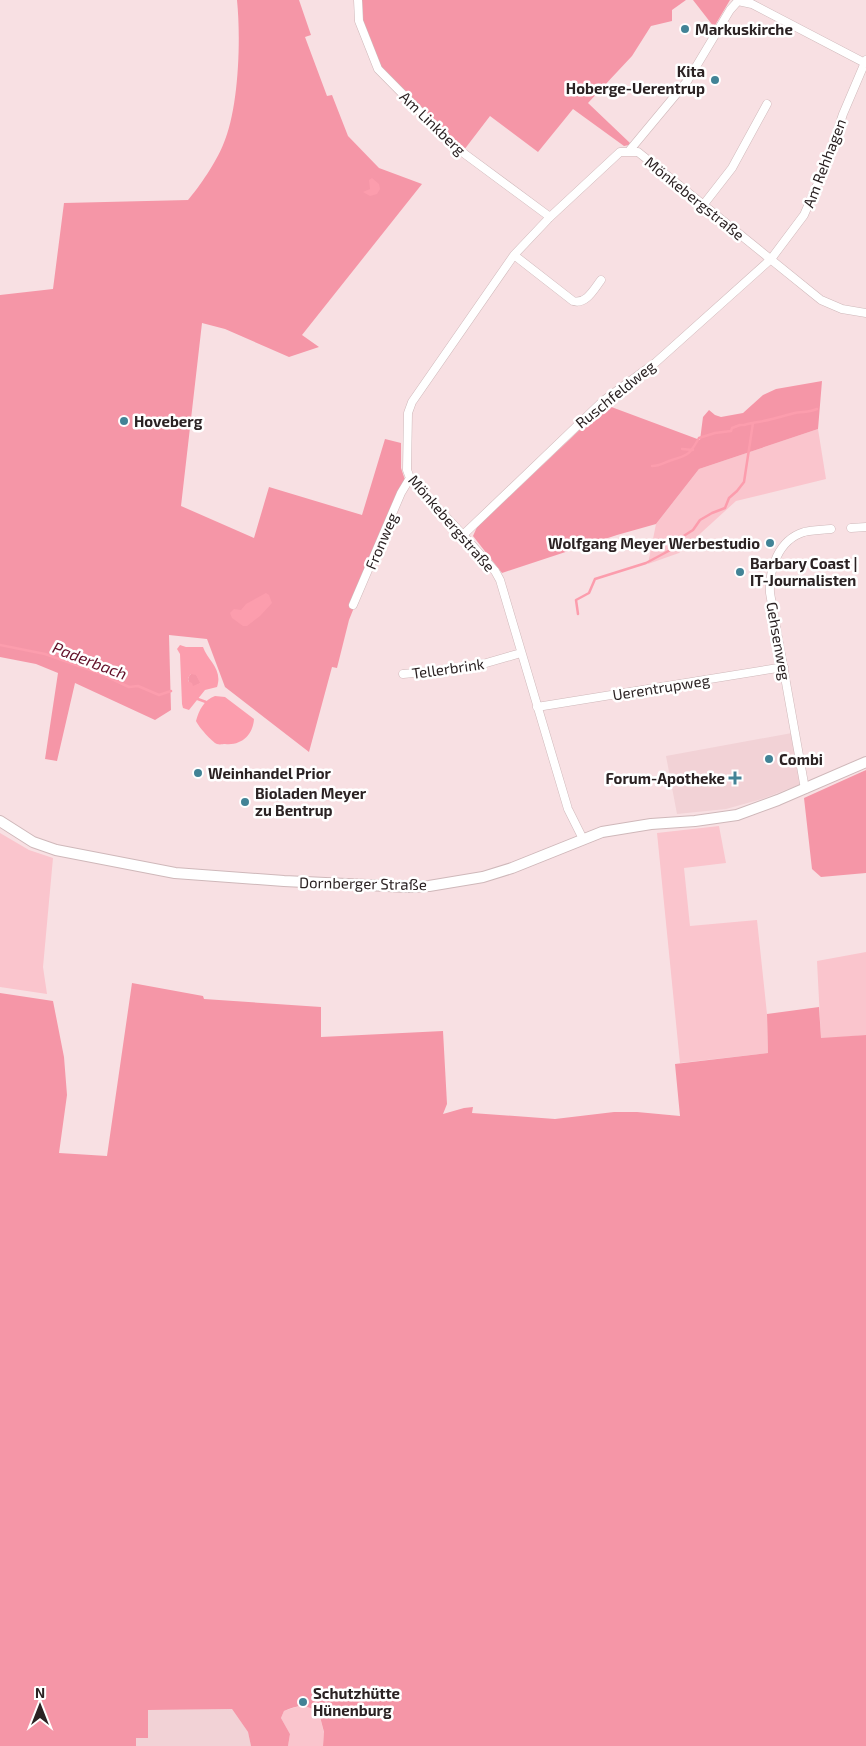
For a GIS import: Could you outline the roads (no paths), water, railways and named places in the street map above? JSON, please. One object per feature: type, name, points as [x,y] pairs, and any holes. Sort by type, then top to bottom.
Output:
[{"type":"main road","name":"Dornberger Straße","points":[[0,821],[33,842],[56,850],[146,868],[207,876],[408,887],[459,882],[483,877],[512,868],[602,832],[644,824],[732,816],[764,806],[866,762]]},
{"type":"street","name":"Am Linkberg","points":[[358,0],[359,21],[378,69],[454,146],[550,217]]},
{"type":"street","points":[[629,151],[688,80],[730,10],[738,2],[752,4],[866,61]]},
{"type":"street","name":"Am Rehhagen","points":[[771,259],[804,215],[827,162],[843,114],[866,61]]},
{"type":"street","points":[[704,204],[732,168],[767,104]]},
{"type":"street","name":"Mönkebergstraße","points":[[583,839],[568,809],[500,580],[495,571],[464,535],[410,478],[407,470],[408,413],[412,402],[514,255],[550,217],[620,152],[638,152],[820,300],[830,305],[866,313]]},
{"type":"street","points":[[514,255],[573,301],[579,303],[584,301],[601,280]]},
{"type":"street","name":"Ruschfeldweg","points":[[464,535],[602,401],[654,363],[771,259]]},
{"type":"street","name":"Fronweg","points":[[353,605],[401,493],[410,478]]},
{"type":"street","points":[[851,528],[866,527]]},
{"type":"street","name":"Gehsenweg","points":[[805,789],[770,593],[770,580],[774,562],[779,552],[792,538],[802,533],[831,529]]},
{"type":"street","name":"Tellerbrink","points":[[403,674],[469,668],[521,653]]},
{"type":"street","name":"Uerentrupweg","points":[[537,708],[784,667]]},
{"type":"waterway","points":[[652,466],[660,465],[686,455],[691,451],[699,438],[731,431],[732,428],[740,425],[817,409]]},
{"type":"waterway","points":[[578,614],[576,600],[589,593],[595,579],[646,563],[676,547],[682,537],[693,530],[700,520],[725,508],[729,498],[744,482],[753,423]]},
{"type":"waterway","points":[[682,449],[693,450]]},
{"type":"waterway","name":"Paderbach","points":[[0,645],[45,654],[99,673],[129,687],[138,686],[159,695],[171,691]]},
{"type":"waterway","name":"Paderbach","points":[[195,698],[206,702]]},
{"type":"place","name":"Markuskirche","points":[[685,29]]},
{"type":"place","name":"Kita Hoberge-Uerentrup","points":[[715,80]]},
{"type":"place","name":"Hoveberg","points":[[124,421]]},
{"type":"place","name":"Wolfgang Meyer Werbestudio","points":[[770,543]]},
{"type":"place","name":"Barbary Coast | IT-Journalisten","points":[[740,572]]},
{"type":"place","name":"Combi","points":[[769,759]]},
{"type":"place","name":"Weinhandel Prior","points":[[198,773]]},
{"type":"place","name":"Forum-Apotheke","points":[[735,778]]},
{"type":"place","name":"Bioladen Meyer zu Bentrup","points":[[245,802]]},
{"type":"place","name":"Schutzhütte Hünenburg","points":[[303,1702]]}]
